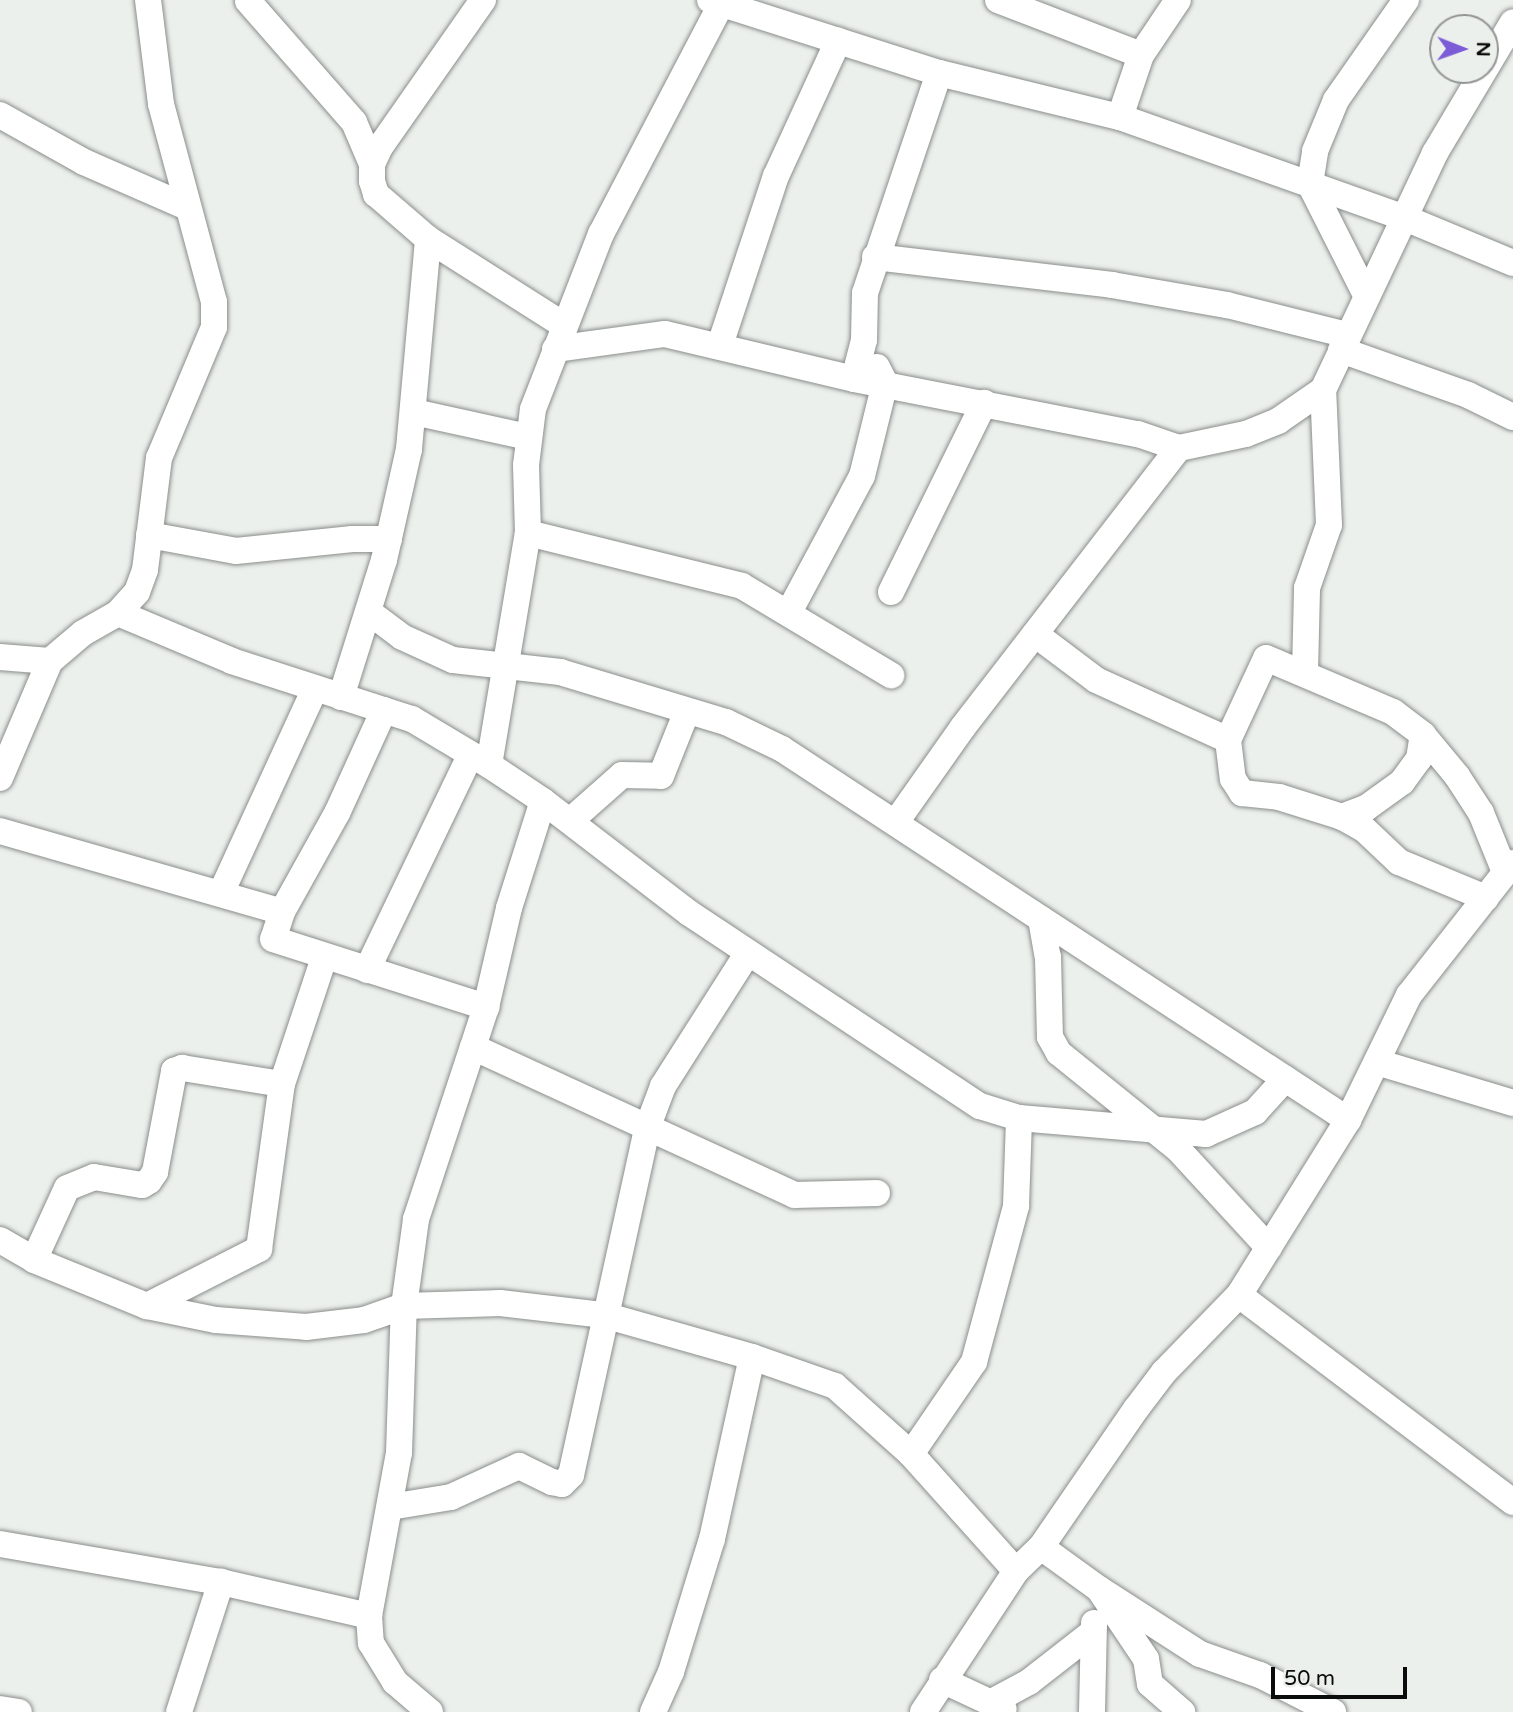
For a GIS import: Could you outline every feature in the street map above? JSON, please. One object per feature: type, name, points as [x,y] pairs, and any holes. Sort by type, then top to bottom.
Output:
[{"type":"street","points":[[0,778],[50,661],[83,633],[118,613],[137,592],[149,535],[159,457],[214,327],[214,302],[161,104],[148,0]]},
{"type":"street","points":[[372,164],[482,0]]},
{"type":"street","points":[[998,0],[1141,55]]},
{"type":"street","points":[[1119,117],[1141,55],[1178,0]]},
{"type":"street","points":[[1366,295],[1311,184],[1315,151],[1336,100],[1406,0]]},
{"type":"street","points":[[248,1],[354,122],[372,164],[376,194],[428,239],[560,338],[665,334],[854,379],[1138,434],[1180,448],[1246,434],[1278,421],[1322,390]]},
{"type":"street","points":[[367,970],[480,760],[508,668],[528,533],[528,437],[560,338],[601,234],[715,2],[939,73],[1119,117],[1405,218],[1513,263]]},
{"type":"street","points":[[1305,672],[1307,588],[1329,524],[1322,390],[1435,153],[1513,22]]},
{"type":"street","points":[[720,345],[776,176],[838,41]]},
{"type":"street","points":[[854,379],[864,340],[865,292],[939,73]]},
{"type":"street","points":[[0,115],[84,162],[187,207]]},
{"type":"street","points":[[341,697],[389,540],[414,412],[428,239]]},
{"type":"street","points":[[875,257],[1112,285],[1227,305],[1344,343],[1468,395],[1513,417]]},
{"type":"street","points":[[789,612],[862,476],[885,383],[864,340]]},
{"type":"street","points":[[891,592],[984,403]]},
{"type":"street","points":[[414,412],[528,437]]},
{"type":"street","points":[[897,822],[1035,634],[1180,448]]},
{"type":"street","points":[[528,533],[707,574],[742,586],[891,675]]},
{"type":"street","points":[[149,535],[236,551],[352,538],[389,540]]},
{"type":"street","points":[[369,612],[402,637],[453,660],[560,672],[687,711],[782,749],[1348,1120]]},
{"type":"street","points":[[118,613],[232,661],[412,719],[542,801],[747,954],[942,1085],[980,1106],[1020,1118],[1150,1130],[1217,1131],[1255,1112],[1285,1079]]},
{"type":"street","points":[[1035,634],[1096,680],[1228,740]]},
{"type":"street","points":[[0,657],[50,661]]},
{"type":"street","points":[[923,1712],[1016,1571],[1041,1547],[1164,1372],[1240,1295],[1348,1120],[1380,1062],[1409,995],[1486,898],[1509,867],[1480,813],[1423,735],[1392,712],[1305,672],[1266,658],[1228,740],[1233,779],[1242,793],[1279,797],[1342,817],[1364,829],[1399,862],[1486,898]]},
{"type":"street","points":[[221,893],[316,689]]},
{"type":"street","points":[[384,710],[337,813],[282,912],[274,942],[486,1007]]},
{"type":"street","points":[[569,821],[622,775],[661,776],[687,711]]},
{"type":"street","points":[[1342,817],[1366,808],[1402,782],[1419,759],[1423,735]]},
{"type":"street","points":[[430,1712],[395,1682],[371,1643],[369,1616],[399,1453],[404,1306],[416,1219],[486,1007],[509,908],[542,801]]},
{"type":"street","points":[[0,831],[282,912]]},
{"type":"street","points":[[1041,919],[1048,957],[1050,1037],[1059,1053],[1194,1165],[1269,1248]]},
{"type":"street","points":[[1048,957],[1080,945]]},
{"type":"street","points":[[390,1507],[452,1497],[519,1466],[562,1483],[574,1462],[604,1315],[648,1126],[663,1086],[747,954]]},
{"type":"street","points":[[147,1306],[259,1249],[282,1084],[324,957]]},
{"type":"street","points":[[472,1047],[795,1195],[877,1193]]},
{"type":"street","points":[[1380,1062],[1513,1103]]},
{"type":"street","points":[[34,1260],[67,1188],[94,1177],[142,1185],[149,1181],[155,1172],[174,1071],[282,1084]]},
{"type":"street","points":[[911,1454],[974,1362],[1016,1206],[1020,1118]]},
{"type":"street","points":[[0,1240],[34,1260],[147,1306],[216,1320],[306,1327],[364,1320],[404,1306],[500,1303],[604,1315],[752,1357],[835,1386],[911,1454],[1016,1571]]},
{"type":"street","points":[[1240,1295],[1513,1502]]},
{"type":"street","points":[[653,1712],[671,1672],[712,1539],[752,1357]]},
{"type":"street","points":[[0,1545],[221,1582],[369,1616]]},
{"type":"street","points":[[1041,1547],[1100,1592],[1200,1654],[1261,1675],[1333,1712]]},
{"type":"street","points":[[179,1712],[221,1582]]},
{"type":"street","points":[[1092,1712],[1092,1633],[1100,1592]]},
{"type":"street","points":[[1100,1592],[1146,1659],[1150,1684],[1182,1712]]},
{"type":"street","points":[[942,1680],[1000,1707],[1092,1633]]},
{"type":"street","points":[[0,1709],[19,1712]]}]
